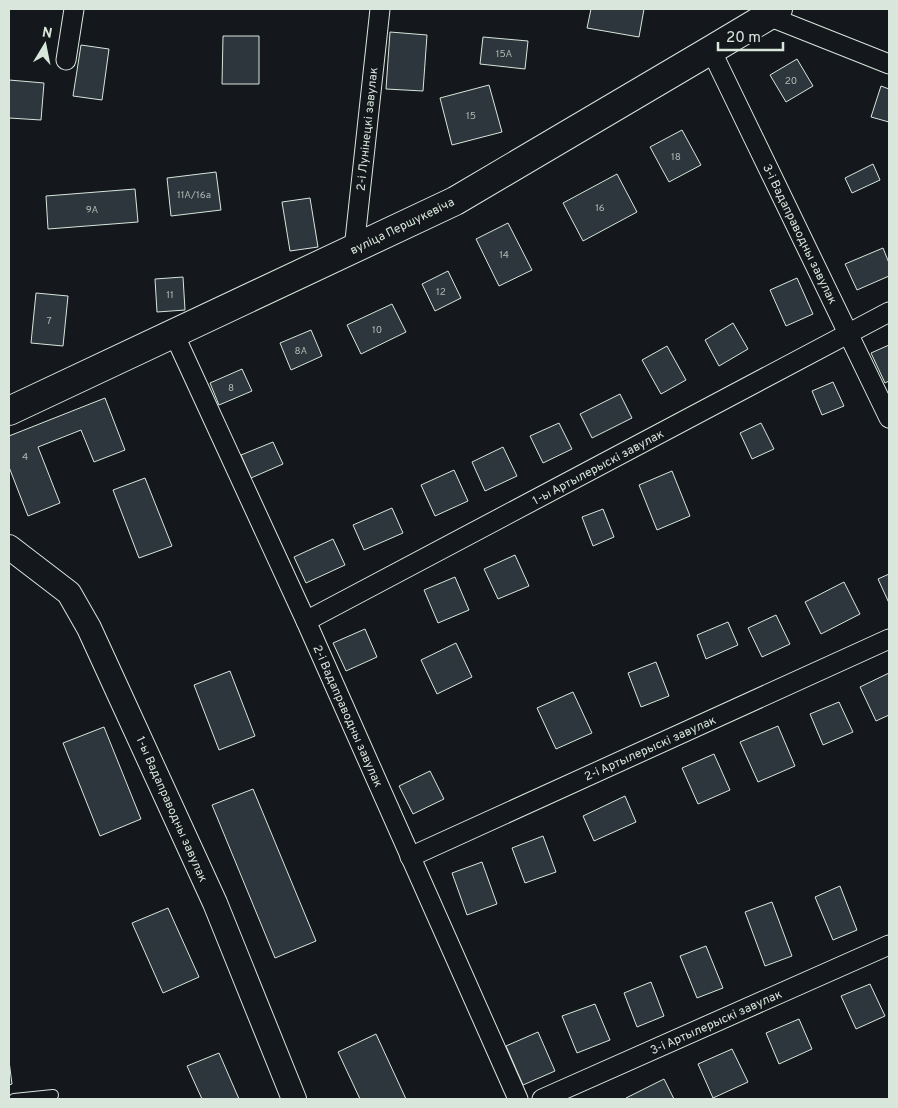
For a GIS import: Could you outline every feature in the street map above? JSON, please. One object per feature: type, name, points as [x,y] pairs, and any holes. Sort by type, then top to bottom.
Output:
[{"type":"main road","name":"вуліца Першукевіча","points":[[9,411],[455,201],[773,13]]},
{"type":"street","points":[[66,60],[74,9]]},
{"type":"street","name":"2-і Лунінецкі завулак","points":[[354,249],[380,9]]},
{"type":"street","points":[[773,13],[889,64]]},
{"type":"street","name":"3-і Вадаправодны завулак","points":[[711,50],[889,418]]},
{"type":"street","name":"1-ы Артылерыскі завулак","points":[[306,621],[889,312]]},
{"type":"street","name":"2-і Вадаправодны завулак","points":[[174,334],[306,621],[518,1099]]},
{"type":"street","name":"1-ы Вадаправодны завулак","points":[[9,547],[69,593],[90,628],[215,904],[294,1099]]},
{"type":"street","name":"2-і Артылерыскі завулак","points":[[410,857],[889,639]]},
{"type":"street","name":"3-і Артылерыскі завулак","points":[[542,1099],[889,945]]},
{"type":"lane","points":[[14,1099],[53,1095]]},
{"type":"building","points":[[591,9],[644,9],[639,37],[587,28]]},
{"type":"building","points":[[390,32],[427,35],[423,91],[386,89]]},
{"type":"building","points":[[223,36],[259,36],[259,84],[222,84]]},
{"type":"building","points":[[483,37],[528,41],[525,69],[480,64]]},
{"type":"building","points":[[81,45],[109,49],[102,100],[73,96]]},
{"type":"building","points":[[797,59],[813,86],[786,102],[770,75]]},
{"type":"building","points":[[9,80],[44,83],[41,120],[9,118]]},
{"type":"building","points":[[489,85],[502,132],[452,145],[440,98]]},
{"type":"building","points":[[881,86],[889,89],[889,122],[871,117]]},
{"type":"building","points":[[682,130],[701,165],[669,182],[650,147]]},
{"type":"building","points":[[873,164],[880,180],[852,193],[845,178]]},
{"type":"building","points":[[216,172],[221,210],[171,216],[167,178]]},
{"type":"building","points":[[617,174],[637,212],[583,241],[563,203]]},
{"type":"building","points":[[135,189],[138,222],[48,229],[46,196]]},
{"type":"building","points":[[310,198],[318,247],[290,251],[282,202]]},
{"type":"building","points":[[508,223],[532,270],[499,286],[476,239]]},
{"type":"building","points":[[883,248],[889,263],[889,276],[857,290],[845,264]]},
{"type":"building","points":[[448,271],[461,298],[435,311],[422,284]]},
{"type":"building","points":[[183,277],[185,310],[157,312],[155,279]]},
{"type":"building","points":[[797,278],[813,314],[786,326],[770,290]]},
{"type":"building","points":[[36,293],[68,296],[63,346],[31,343]]},
{"type":"building","points":[[392,304],[406,332],[361,354],[347,325]]},
{"type":"building","points":[[733,323],[748,349],[719,366],[705,340]]},
{"type":"building","points":[[311,330],[322,356],[291,370],[280,343]]},
{"type":"building","points":[[889,345],[889,381],[885,383],[871,353]]},
{"type":"building","points":[[667,346],[686,380],[661,394],[642,360]]},
{"type":"building","points":[[242,369],[252,391],[219,405],[210,383]]},
{"type":"building","points":[[833,382],[844,406],[822,415],[812,391]]},
{"type":"building","points":[[620,394],[632,418],[592,438],[580,414]]},
{"type":"building","points":[[105,398],[125,450],[94,462],[81,430],[38,447],[60,503],[28,516],[9,467],[9,436]]},
{"type":"building","points":[[559,423],[572,449],[543,463],[530,436]]},
{"type":"building","points":[[761,423],[774,449],[752,459],[740,433]]},
{"type":"building","points":[[273,442],[283,464],[251,478],[241,455]]},
{"type":"building","points":[[503,447],[517,476],[485,491],[472,462]]},
{"type":"building","points":[[454,470],[468,501],[435,516],[421,485]]},
{"type":"building","points":[[672,471],[690,516],[657,530],[639,485]]},
{"type":"building","points":[[145,478],[172,546],[139,558],[113,490]]},
{"type":"building","points":[[392,508],[403,533],[364,550],[353,525]]},
{"type":"building","points":[[603,509],[614,537],[593,546],[582,517]]},
{"type":"building","points":[[333,539],[345,565],[306,583],[294,557]]},
{"type":"building","points":[[515,555],[529,586],[498,599],[484,569]]},
{"type":"building","points":[[889,574],[889,603],[878,579]]},
{"type":"building","points":[[455,577],[469,610],[438,623],[424,590]]},
{"type":"building","points":[[844,582],[860,614],[821,634],[805,602]]},
{"type":"building","points":[[776,615],[790,644],[762,657],[748,628]]},
{"type":"building","points":[[728,622],[738,645],[706,659],[697,635]]},
{"type":"building","points":[[365,629],[377,657],[346,671],[333,643]]},
{"type":"building","points":[[456,643],[472,677],[437,694],[421,660]]},
{"type":"building","points":[[656,662],[669,696],[641,707],[628,673]]},
{"type":"building","points":[[230,671],[255,736],[219,750],[194,685]]},
{"type":"building","points":[[889,673],[889,715],[876,721],[860,687]]},
{"type":"building","points":[[573,692],[592,733],[556,749],[537,708]]},
{"type":"building","points":[[839,702],[853,732],[823,745],[810,714]]},
{"type":"building","points":[[778,726],[795,766],[758,782],[740,742]]},
{"type":"building","points":[[104,727],[141,819],[100,836],[63,743]]},
{"type":"building","points":[[714,754],[730,790],[698,804],[682,768]]},
{"type":"building","points":[[430,771],[444,799],[413,814],[399,786]]},
{"type":"building","points":[[253,789],[316,941],[275,958],[212,805]]},
{"type":"building","points":[[625,796],[636,822],[594,841],[583,816]]},
{"type":"building","points":[[543,836],[556,872],[525,883],[512,848]]},
{"type":"building","points":[[482,862],[497,904],[467,915],[452,873]]},
{"type":"building","points":[[840,886],[857,930],[833,940],[815,897]]},
{"type":"building","points":[[772,902],[792,956],[765,966],[745,912]]},
{"type":"building","points":[[168,908],[199,977],[163,993],[132,923]]},
{"type":"building","points":[[706,946],[723,988],[697,998],[680,956]]},
{"type":"building","points":[[651,982],[664,1016],[637,1027],[624,993]]},
{"type":"building","points":[[870,984],[885,1016],[856,1029],[841,996]]},
{"type":"building","points":[[595,1004],[610,1040],[577,1053],[562,1016]]},
{"type":"building","points":[[799,1019],[812,1049],[779,1064],[766,1033]]},
{"type":"building","points":[[538,1032],[555,1071],[523,1085],[506,1046]]},
{"type":"building","points":[[376,1034],[406,1099],[360,1099],[338,1052]]},
{"type":"building","points":[[732,1049],[748,1082],[713,1098],[698,1064]]},
{"type":"building","points":[[219,1053],[239,1099],[202,1099],[187,1066]]},
{"type":"building","points":[[9,1061],[12,1084],[9,1085]]},
{"type":"building","points":[[664,1079],[674,1099],[626,1099],[626,1098]]}]
